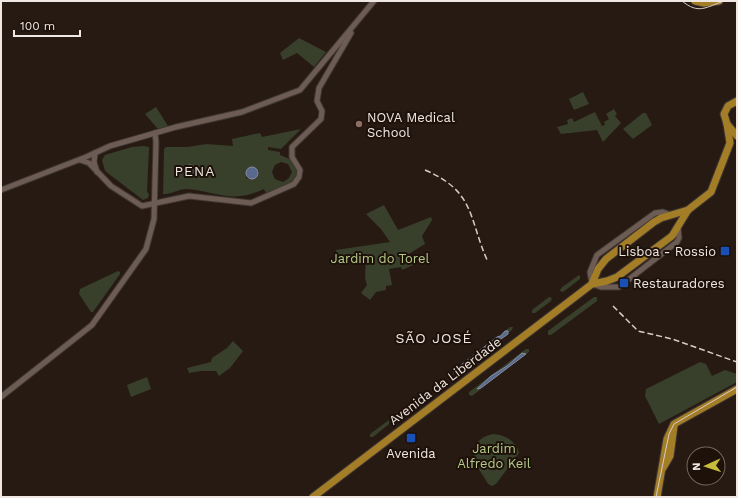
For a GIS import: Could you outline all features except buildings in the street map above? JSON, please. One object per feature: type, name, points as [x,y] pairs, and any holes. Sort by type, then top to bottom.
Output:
[{"type":"main road","points":[[695,1],[704,3],[719,1]]},
{"type":"main road","points":[[592,284],[598,269],[606,259],[654,222],[688,210],[709,195],[715,185],[730,139],[724,116],[725,110],[737,101]]},
{"type":"main road","points":[[727,124],[737,136]]},
{"type":"main road","points":[[727,150],[737,141]]},
{"type":"main road","points":[[592,284],[608,281],[621,275],[672,236],[688,210]]},
{"type":"main road","points":[[671,215],[678,227]]},
{"type":"main road","name":"Avenida da Liberdade","points":[[313,497],[592,284]]},
{"type":"main road","points":[[657,497],[663,468],[670,456],[674,424],[737,389]]},
{"type":"street","points":[[1,190],[110,146],[171,128],[238,113],[302,88],[374,1]]},
{"type":"street","points":[[78,160],[89,163],[111,186],[140,205],[155,204],[189,196],[247,204],[294,184],[299,177],[300,170],[292,156],[292,147],[320,119],[322,111],[317,101],[319,88],[358,21]]},
{"type":"street","points":[[1,397],[92,325],[146,249],[154,219],[155,133]]},
{"type":"street","points":[[95,153],[94,162],[97,173]]},
{"type":"street","points":[[592,284],[590,272],[597,255],[655,213],[663,212],[671,215]]},
{"type":"green space","points":[[299,38],[326,52],[314,67],[297,53],[283,60],[280,53]]},
{"type":"green space","points":[[583,92],[589,104],[574,110],[569,99]]},
{"type":"green space","points":[[156,107],[168,126],[158,129],[145,114]]},
{"type":"green space","points":[[614,109],[617,114],[615,116],[621,123],[603,142],[597,130],[561,134],[557,127],[568,124],[567,120],[572,118],[574,122],[595,112],[602,126],[605,125],[604,122],[609,119],[606,114]]},
{"type":"green space","points":[[643,113],[646,113],[652,125],[633,139],[623,129]]},
{"type":"green space","points":[[301,129],[281,149],[268,147],[268,150],[280,152],[280,155],[292,160],[298,169],[296,180],[282,188],[266,193],[264,189],[243,196],[226,196],[187,189],[169,194],[163,194],[164,149],[166,147],[188,147],[206,144],[233,146],[232,139],[260,133],[262,137]],"holes":[[[281,162],[288,164],[292,172],[289,178],[283,182],[275,179],[272,172],[275,165]],[[189,166],[197,168],[196,174],[191,176],[185,174],[184,169]],[[252,168],[259,171],[258,175],[251,179],[246,178],[247,171]]]},
{"type":"green space","points":[[132,147],[149,147],[147,191],[149,195],[148,198],[143,200],[105,171],[102,160],[105,155],[108,154]]},
{"type":"green space","name":"Jardim do Torel","points":[[384,205],[398,230],[431,217],[432,220],[422,236],[425,244],[407,255],[413,265],[402,270],[401,267],[389,269],[392,285],[386,286],[386,290],[376,292],[370,300],[361,293],[367,285],[365,278],[366,254],[340,257],[337,259],[336,250],[390,242],[381,229],[366,214]]},
{"type":"green space","points":[[118,271],[120,274],[93,312],[91,312],[79,294],[80,289]]},
{"type":"green space","points":[[579,275],[580,279],[563,292],[560,291],[561,288]]},
{"type":"green space","points":[[549,297],[552,298],[551,301],[535,313],[532,313],[532,310]]},
{"type":"green space","points":[[594,297],[597,297],[597,301],[551,335],[548,335],[548,331]]},
{"type":"green space","points":[[510,327],[513,327],[512,330],[504,336],[506,331],[501,336],[497,337]]},
{"type":"green space","points":[[497,337],[453,374],[453,371]]},
{"type":"green space","points":[[233,341],[243,351],[230,368],[219,376],[216,371],[189,373],[187,368],[211,362],[212,358],[227,348]]},
{"type":"green space","points":[[526,349],[529,349],[529,352],[472,396],[469,395],[469,392]],"holes":[[[522,353],[526,354],[481,389],[477,389],[491,376],[507,366]]]},
{"type":"green space","points":[[700,362],[706,364],[712,376],[725,370],[737,374],[737,382],[659,424],[645,396],[646,389]]},
{"type":"green space","points":[[147,377],[151,389],[131,397],[127,385]]},
{"type":"green space","points":[[389,420],[389,424],[373,437],[370,437],[370,434]]},
{"type":"green space","name":"Jardim Alfredo Keil","points":[[493,434],[501,435],[509,439],[516,445],[519,453],[496,484],[492,486],[487,483],[480,471],[475,458],[475,451],[479,441]]},
{"type":"water","points":[[188,165],[192,165],[196,171],[192,177],[188,177],[184,173],[184,169]]},
{"type":"water","points":[[250,167],[254,167],[258,173],[254,179],[250,179],[246,175],[246,171]]},
{"type":"water","points":[[505,331],[508,331],[508,334],[471,360],[465,366],[460,368],[461,365],[497,337],[501,336]]},
{"type":"water","points":[[522,353],[526,354],[481,388],[477,389],[491,376],[507,366]]},
{"type":"tram line","points":[[682,1],[693,8],[698,9],[724,1]]},
{"type":"tram line","points":[[656,497],[669,434],[674,424],[737,387]]},
{"type":"railway","points":[[425,170],[442,178],[454,187],[462,197],[473,219],[488,262]]},
{"type":"railway","points":[[613,306],[638,331],[672,339],[737,362]]},
{"type":"place","name":"NOVA Medical School","points":[[359,124]]},
{"type":"place","name":"Lisboa - Rossio","points":[[725,251]]},
{"type":"place","name":"Restauradores","points":[[624,283]]},
{"type":"place","name":"Avenida","points":[[411,438]]},
{"type":"district","name":"PENA","points":[[195,171]]},
{"type":"district","name":"SÃO JOSÉ","points":[[434,338]]}]
